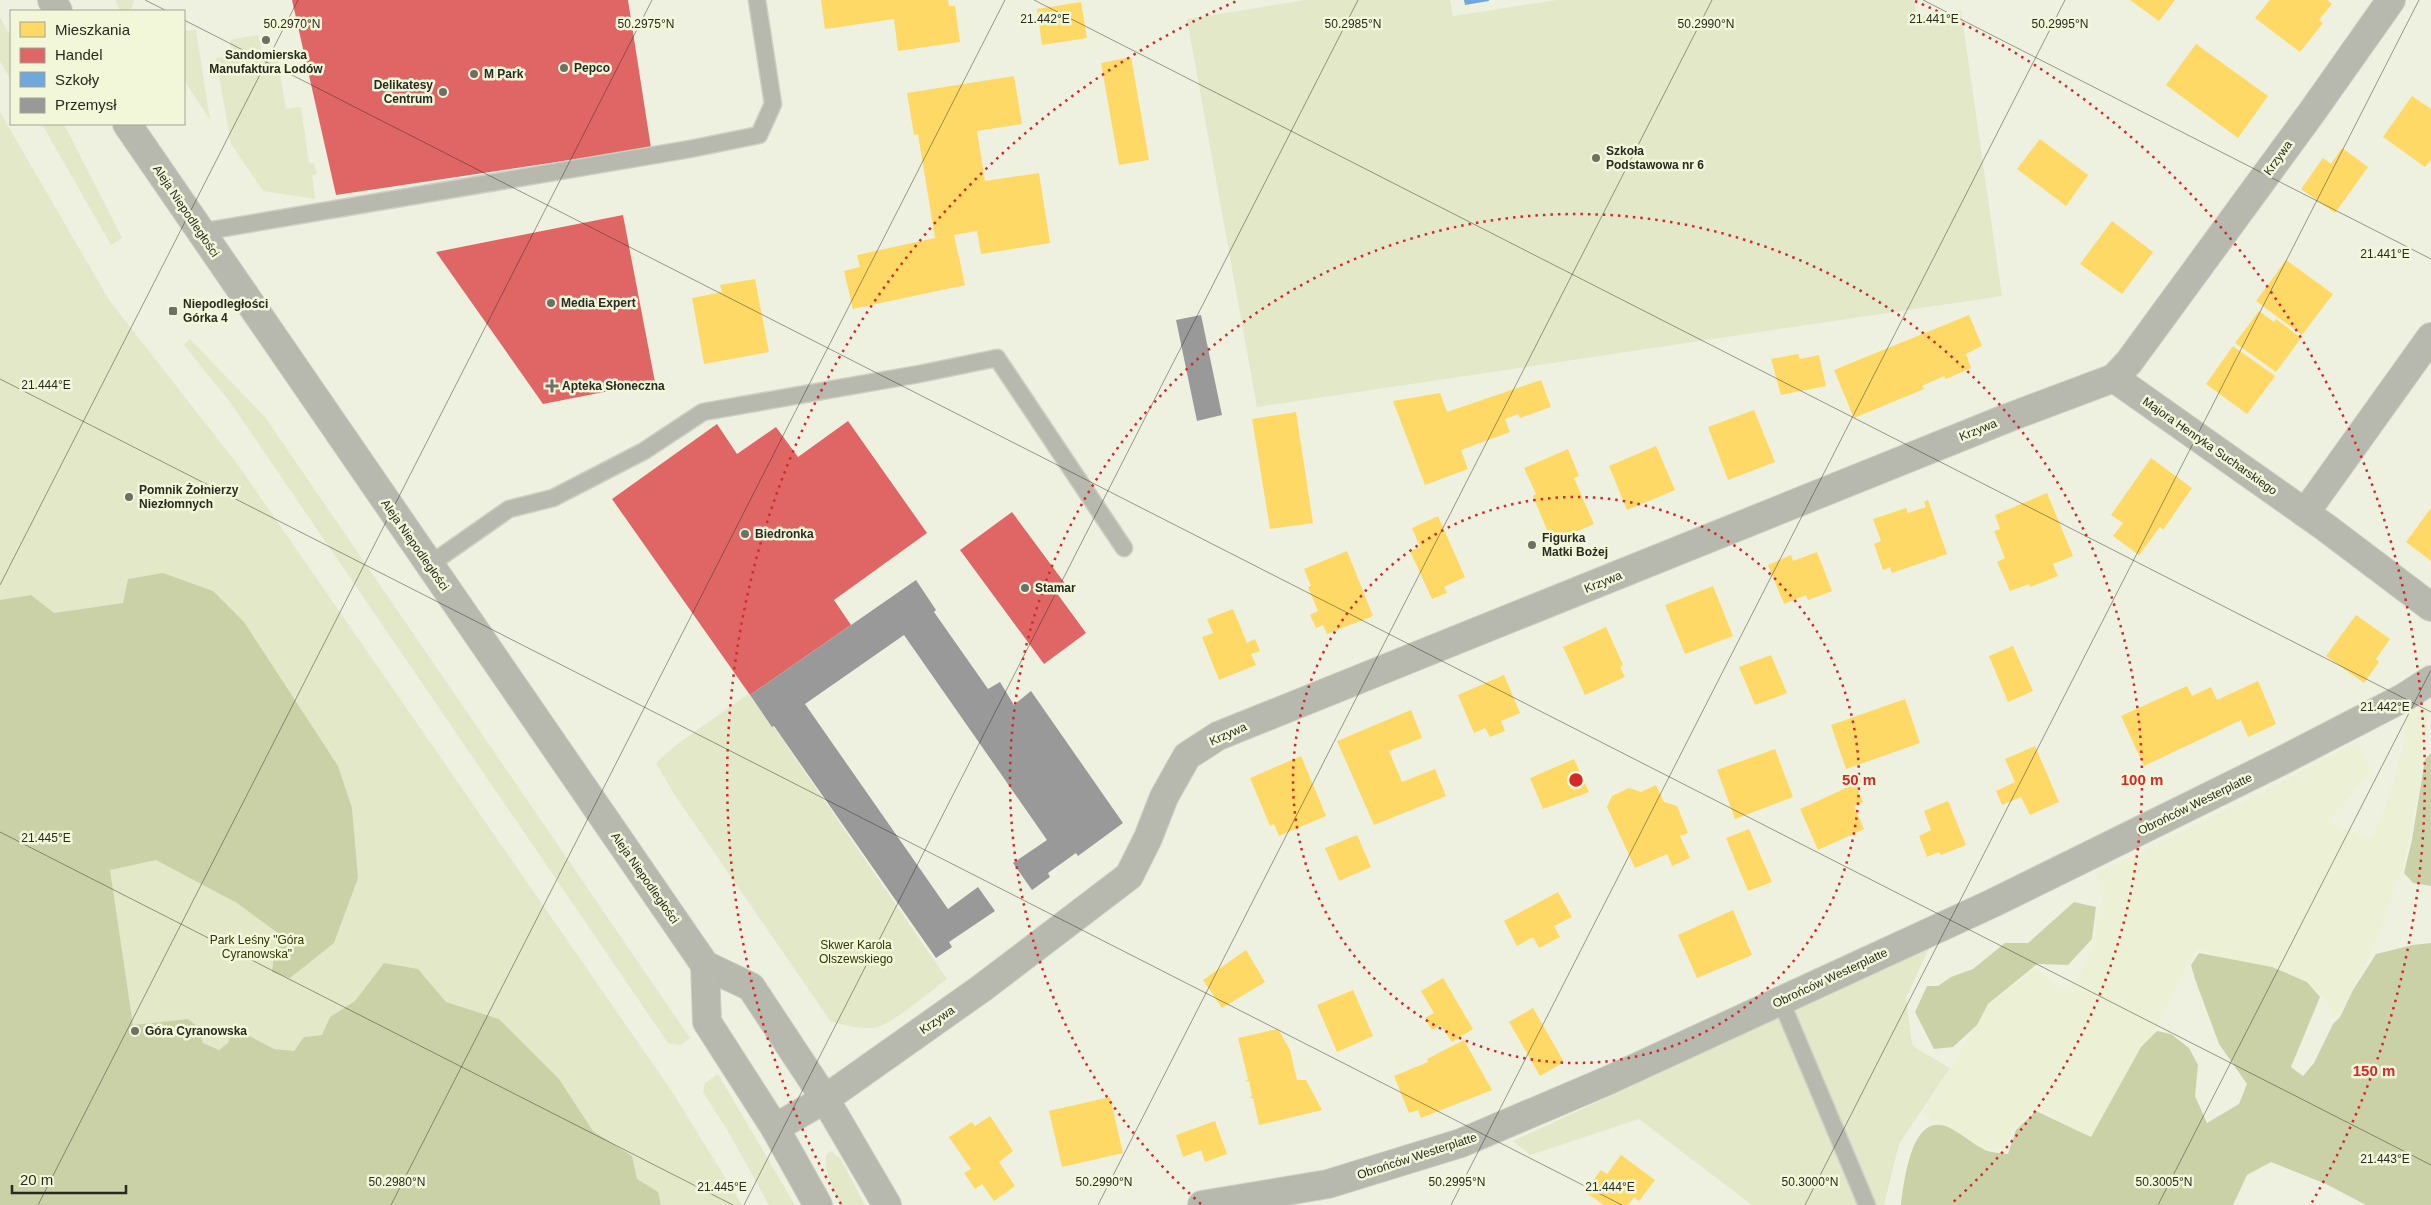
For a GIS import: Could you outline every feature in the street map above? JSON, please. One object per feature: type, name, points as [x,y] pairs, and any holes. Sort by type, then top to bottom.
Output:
[{"type":"street","name":"Krzywa","points":[[775,1128],[825,1099],[982,988],[1129,876],[1148,838],[1164,797],[1187,756],[1218,736],[2010,417],[2114,378],[2129,362],[2312,112],[2391,0]]},
{"type":"street","name":"Aleja Niepodległości","points":[[128,125],[705,965]]},
{"type":"street","points":[[2305,513],[2431,337]]},
{"type":"street","name":"Majora Henryka Sucharskiego","points":[[2114,378],[2305,513],[2431,607]]},
{"type":"street","name":"Obrońców Westerplatte","points":[[1202,1205],[1328,1184],[1461,1143],[1609,1080],[1993,903],[2191,806],[2386,707],[2431,680]]},
{"type":"street","points":[[818,1205],[775,1128],[707,1022],[705,965],[751,986],[825,1099],[887,1205]]},
{"type":"lane","points":[[200,232],[690,149],[759,135],[773,104],[757,0]]},
{"type":"lane","points":[[429,565],[509,509],[554,498],[644,451],[703,412],[997,358],[1124,548]]},
{"type":"lane","points":[[1781,1001],[1867,1205]]},
{"type":"shaded area","points":[[163,573],[213,591],[244,622],[338,766],[352,808],[358,878],[334,943],[290,978],[272,972],[274,954],[283,937],[237,903],[156,860],[110,870],[133,1025],[188,1019],[198,1027],[203,1043],[219,1050],[228,1043],[232,1031],[242,1032],[274,1049],[294,1051],[304,1037],[322,1035],[330,1017],[355,1001],[384,963],[418,969],[446,1002],[499,1019],[559,1079],[593,1131],[632,1156],[637,1179],[658,1192],[661,1205],[0,1205],[0,600],[31,595],[54,613],[123,603],[128,579]]},
{"type":"shaded area","points":[[2430,702],[2419,788],[2404,864],[2374,947],[2337,1019],[2323,996],[2197,948],[2097,1141],[2037,1107],[2015,1126],[2004,1150],[1980,1149],[1923,1114],[1987,1006],[2035,968],[2059,989],[2067,989],[2079,978],[2092,946],[2103,899],[2096,874],[2358,742],[2371,773],[2328,822],[2371,839],[2385,807],[2402,750],[2406,715]]},
{"type":"shaded area","points":[[2431,753],[2431,886],[2413,883],[2404,873],[2412,840],[2425,759]]},
{"type":"shaded area","points":[[2074,902],[2096,907],[2092,939],[2068,965],[2037,964],[1988,1004],[1977,1025],[1953,1047],[1934,1049],[1915,1012],[1927,986],[1938,986],[1951,977],[1973,969],[2005,943],[2028,943]]},
{"type":"shaded area","points":[[2431,943],[2431,1205],[2366,1205],[2326,1184],[2271,1162],[2247,1175],[2233,1205],[1901,1205],[1904,1181],[1912,1151],[1918,1138],[1926,1128],[1937,1125],[1950,1128],[1985,1150],[2008,1154],[2016,1130],[2036,1111],[2091,1137],[2141,1047],[2157,1031],[2171,1034],[2189,1048],[2198,1065],[2195,1096],[2207,1123],[2239,1104],[2247,1084],[2219,1044],[2195,979],[2191,965],[2199,953],[2272,967],[2307,982],[2320,997],[2291,1067],[2303,1076],[2314,1063],[2333,1024],[2340,1017],[2353,990],[2376,954],[2413,945]]},
{"type":"green space","points":[[115,0],[134,0],[131,9],[120,10]]},
{"type":"green space","name":"Szkoła Podstawowa nr 6","points":[[1306,0],[1450,0],[1453,16],[1557,0],[1914,0],[1917,17],[1961,10],[2002,296],[1257,407],[1187,19]]},
{"type":"green space","points":[[0,17],[10,35],[9,77],[0,61]]},
{"type":"green space","points":[[196,30],[210,120],[185,82],[185,31]]},
{"type":"green space","points":[[258,35],[262,51],[276,49],[286,109],[301,107],[309,163],[314,163],[317,174],[312,175],[315,199],[263,191],[231,144],[216,58],[232,55],[230,40]]},
{"type":"green space","name":"Park Leśny \"Góra Cyranowska\"","points":[[0,112],[109,300],[238,465],[673,1093],[742,1205],[0,1205]]},
{"type":"green space","points":[[43,125],[65,125],[122,238],[111,245]]},
{"type":"green space","points":[[190,339],[265,417],[690,1038],[680,1045],[668,1043],[230,402],[184,345]]},
{"type":"green space","name":"Skwer Karola Olszewskiego","points":[[748,694],[776,730],[947,979],[899,1015],[880,1026],[862,1028],[831,1022],[674,794],[656,763],[676,745]]},
{"type":"green space","points":[[1929,948],[1906,998],[1912,1044],[1950,1068],[1899,1144],[1884,1205],[1752,1205],[1639,1119],[1530,1155],[1513,1141]]},
{"type":"green space","points":[[718,1074],[795,1205],[769,1205],[729,1133],[703,1092],[705,1083]]},
{"type":"green space","points":[[831,1151],[840,1158],[865,1205],[841,1205],[828,1175],[826,1155]]},
{"type":"building: Mieszkania","points":[[821,0],[948,0],[949,6],[955,6],[960,42],[898,51],[894,19],[825,29]]},
{"type":"building: Mieszkania","points":[[2130,0],[2175,0],[2159,21]]},
{"type":"building: Mieszkania","points":[[2270,0],[2327,0],[2332,4],[2319,20],[2323,23],[2300,52],[2255,18]]},
{"type":"building: Mieszkania","points":[[1081,2],[1087,38],[1042,45],[1037,9]]},
{"type":"building: Mieszkania","points":[[2196,44],[2268,96],[2238,138],[2166,85]]},
{"type":"building: Mieszkania","points":[[1131,57],[1149,160],[1119,165],[1101,63]]},
{"type":"building: Mieszkania","points":[[1014,76],[1022,124],[977,131],[985,181],[1039,173],[1050,243],[981,254],[977,231],[954,235],[965,285],[853,309],[844,271],[860,267],[857,255],[935,238],[918,134],[914,135],[907,93]]},
{"type":"building: Mieszkania","points":[[2412,96],[2431,109],[2431,160],[2425,167],[2383,137]]},
{"type":"building: Mieszkania","points":[[2040,139],[2088,175],[2066,206],[2017,169]]},
{"type":"building: Mieszkania","points":[[2342,148],[2368,167],[2335,213],[2301,189],[2323,158],[2331,164]]},
{"type":"building: Mieszkania","points":[[2112,221],[2153,252],[2122,294],[2080,264]]},
{"type":"building: Mieszkania","points":[[2286,260],[2333,294],[2302,335],[2256,301]]},
{"type":"building: Mieszkania","points":[[755,279],[769,352],[704,364],[692,298],[722,292],[720,285]]},
{"type":"building: Mieszkania","points":[[2259,311],[2274,322],[2276,319],[2301,338],[2276,372],[2235,343]]},
{"type":"building: Mieszkania","points":[[1969,315],[1982,346],[1966,354],[1971,368],[1946,379],[1944,376],[1922,386],[1924,389],[1854,418],[1834,370]]},
{"type":"building: Mieszkania","points":[[2233,346],[2275,376],[2247,414],[2206,384]]},
{"type":"building: Mieszkania","points":[[1798,354],[1800,359],[1819,355],[1826,386],[1781,395],[1771,359]]},
{"type":"building: Mieszkania","points":[[1541,380],[1551,407],[1520,418],[1518,414],[1505,419],[1510,432],[1461,450],[1468,469],[1425,485],[1393,401],[1440,393],[1447,412]]},
{"type":"building: Mieszkania","points":[[1754,410],[1775,462],[1728,480],[1708,427]]},
{"type":"building: Mieszkania","points":[[1296,412],[1313,523],[1270,529],[1252,419]]},
{"type":"building: Mieszkania","points":[[1656,446],[1675,490],[1627,510],[1609,466]]},
{"type":"building: Mieszkania","points":[[1568,449],[1579,476],[1574,478],[1594,524],[1552,542],[1533,496],[1536,494],[1524,468]]},
{"type":"building: Mieszkania","points":[[2151,458],[2192,488],[2163,530],[2160,527],[2139,555],[2113,536],[2123,523],[2111,515]]},
{"type":"building: Mieszkania","points":[[2047,493],[2073,556],[2053,564],[2058,576],[2030,587],[2029,584],[2010,591],[1997,562],[2005,558],[1994,531],[2000,529],[1995,515]]},
{"type":"building: Mieszkania","points":[[1928,500],[1947,554],[1892,573],[1890,567],[1883,570],[1874,544],[1881,541],[1873,519],[1906,508],[1908,513],[1926,507],[1924,502]]},
{"type":"building: Mieszkania","points":[[2431,508],[2431,561],[2406,542]]},
{"type":"building: Mieszkania","points":[[1438,516],[1465,577],[1444,587],[1447,593],[1432,599],[1410,551],[1420,547],[1412,528]]},
{"type":"building: Mieszkania","points":[[1347,551],[1373,616],[1327,634],[1323,625],[1316,628],[1310,615],[1318,611],[1308,587],[1311,586],[1304,569]]},
{"type":"building: Mieszkania","points":[[1817,552],[1832,591],[1808,600],[1806,595],[1784,604],[1768,565],[1791,555],[1793,561]]},
{"type":"building: Mieszkania","points":[[1713,586],[1733,636],[1685,654],[1665,605]]},
{"type":"building: Mieszkania","points":[[1233,609],[1247,643],[1255,639],[1260,651],[1251,654],[1256,665],[1219,680],[1202,637],[1213,633],[1207,619]]},
{"type":"building: Mieszkania","points":[[2356,615],[2390,639],[2376,659],[2379,662],[2364,683],[2326,656]]},
{"type":"building: Mieszkania","points":[[1606,627],[1623,665],[1620,667],[1625,677],[1585,695],[1563,647]]},
{"type":"building: Mieszkania","points":[[2013,646],[2033,691],[2008,702],[1989,656]]},
{"type":"building: Mieszkania","points":[[1771,655],[1787,693],[1755,705],[1739,667]]},
{"type":"building: Mieszkania","points":[[1504,675],[1520,713],[1501,721],[1505,731],[1490,737],[1485,728],[1474,733],[1458,695]]},
{"type":"building: Mieszkania","points":[[2258,681],[2276,724],[2248,737],[2241,720],[2144,766],[2121,716],[2187,686],[2192,696],[2211,687],[2217,700]]},
{"type":"building: Mieszkania","points":[[1905,699],[1920,743],[1846,769],[1831,725]]},
{"type":"building: Mieszkania","points":[[1411,710],[1422,738],[1389,751],[1402,782],[1435,769],[1446,796],[1374,825],[1337,741]]},
{"type":"building: Mieszkania","points":[[2035,746],[2059,802],[2030,815],[2021,797],[2002,805],[1996,791],[2015,782],[2005,759]]},
{"type":"building: Mieszkania","points":[[1775,749],[1793,797],[1735,819],[1717,770]]},
{"type":"building: Mieszkania","points":[[1301,756],[1326,816],[1279,836],[1274,824],[1270,826],[1250,778]]},
{"type":"building: Mieszkania","points":[[1574,759],[1589,792],[1543,809],[1530,778]]},
{"type":"building: Mieszkania","points":[[1855,784],[1863,802],[1854,806],[1864,829],[1818,850],[1800,809]]},
{"type":"building: Mieszkania","points":[[1656,785],[1664,802],[1677,806],[1688,833],[1680,836],[1690,858],[1672,866],[1667,854],[1635,868],[1607,807],[1612,796],[1629,788],[1641,792]]},
{"type":"building: Mieszkania","points":[[1948,801],[1966,845],[1941,855],[1939,852],[1927,857],[1919,836],[1931,830],[1924,811]]},
{"type":"building: Mieszkania","points":[[1749,829],[1772,882],[1748,891],[1726,838]]},
{"type":"building: Mieszkania","points":[[1357,835],[1371,867],[1339,881],[1325,848]]},
{"type":"building: Mieszkania","points":[[1558,892],[1572,917],[1554,926],[1560,937],[1539,948],[1533,937],[1517,946],[1504,921]]},
{"type":"building: Mieszkania","points":[[1733,910],[1752,955],[1697,978],[1678,935]]},
{"type":"building: Mieszkania","points":[[1246,950],[1265,982],[1222,1008],[1203,980]]},
{"type":"building: Mieszkania","points":[[1443,978],[1473,1029],[1452,1042],[1441,1025],[1432,1030],[1425,1018],[1434,1013],[1421,991]]},
{"type":"building: Mieszkania","points":[[1353,990],[1373,1036],[1337,1052],[1317,1005]]},
{"type":"building: Mieszkania","points":[[1533,1008],[1564,1062],[1540,1076],[1509,1022]]},
{"type":"building: Mieszkania","points":[[1278,1029],[1290,1050],[1297,1080],[1306,1080],[1322,1110],[1259,1125],[1253,1098],[1249,1098],[1252,1096],[1249,1081],[1245,1082],[1248,1079],[1238,1038]]},
{"type":"building: Mieszkania","points":[[1464,1040],[1492,1090],[1421,1118],[1418,1110],[1409,1113],[1394,1076],[1428,1062],[1427,1059]]},
{"type":"building: Mieszkania","points":[[1110,1097],[1123,1153],[1062,1167],[1049,1111]]},
{"type":"building: Mieszkania","points":[[990,1116],[1013,1151],[999,1162],[1015,1186],[994,1201],[982,1184],[975,1189],[964,1173],[971,1169],[949,1137],[972,1122],[975,1126]]},
{"type":"building: Mieszkania","points":[[1215,1121],[1227,1154],[1205,1162],[1201,1150],[1183,1157],[1176,1135]]},
{"type":"building: Mieszkania","points":[[1621,1155],[1655,1180],[1639,1201],[1634,1197],[1628,1205],[1604,1205],[1585,1192],[1601,1170],[1607,1174]]},
{"type":"building: Handel","name":"M Park","points":[[292,0],[628,0],[651,148],[336,195]]},
{"type":"building: Handel","points":[[623,215],[655,382],[543,404],[436,252]]},
{"type":"building: Handel","name":"Biedronka","points":[[848,421],[927,533],[834,600],[851,625],[750,695],[612,499],[717,424],[737,454],[776,427],[798,457]]},
{"type":"building: Handel","name":"Stamar","points":[[1012,512],[1066,585],[1056,592],[1086,633],[1044,664],[960,550]]},
{"type":"building: Szkoły","points":[[1464,0],[1489,0],[1489,1],[1465,5]]},
{"type":"building: Przemysł","points":[[1201,315],[1222,415],[1197,421],[1176,320]]},
{"type":"building: Przemysł","points":[[916,580],[936,610],[934,612],[988,689],[1000,682],[1014,705],[1031,691],[1123,823],[1078,856],[1076,853],[1048,873],[1050,877],[1032,890],[1013,863],[1047,840],[904,635],[805,704],[948,909],[978,887],[995,911],[949,942],[952,947],[936,958],[774,726],[772,727],[750,695]]},
{"type":"place","name":"Sandomierska Manufaktura Lodów","points":[[266,40]]},
{"type":"place","name":"Pepco","points":[[564,68]]},
{"type":"place","name":"M Park","points":[[474,74]]},
{"type":"place","name":"Delikatesy Centrum","points":[[443,92]]},
{"type":"place","name":"Szkoła Podstawowa nr 6","points":[[1596,158]]},
{"type":"place","name":"Media Expert","points":[[551,303]]},
{"type":"place","name":"Niepodległości Górka 4","points":[[173,311]]},
{"type":"place","name":"Apteka Słoneczna","points":[[552,386]]},
{"type":"place","name":"Pomnik Żołnierzy Niezłomnych","points":[[129,497]]},
{"type":"place","name":"Biedronka","points":[[745,534]]},
{"type":"place","name":"Figurka Matki Bożej","points":[[1532,545]]},
{"type":"place","name":"Stamar","points":[[1025,588]]},
{"type":"place","name":"Góra Cyranowska","points":[[135,1031]]}]
